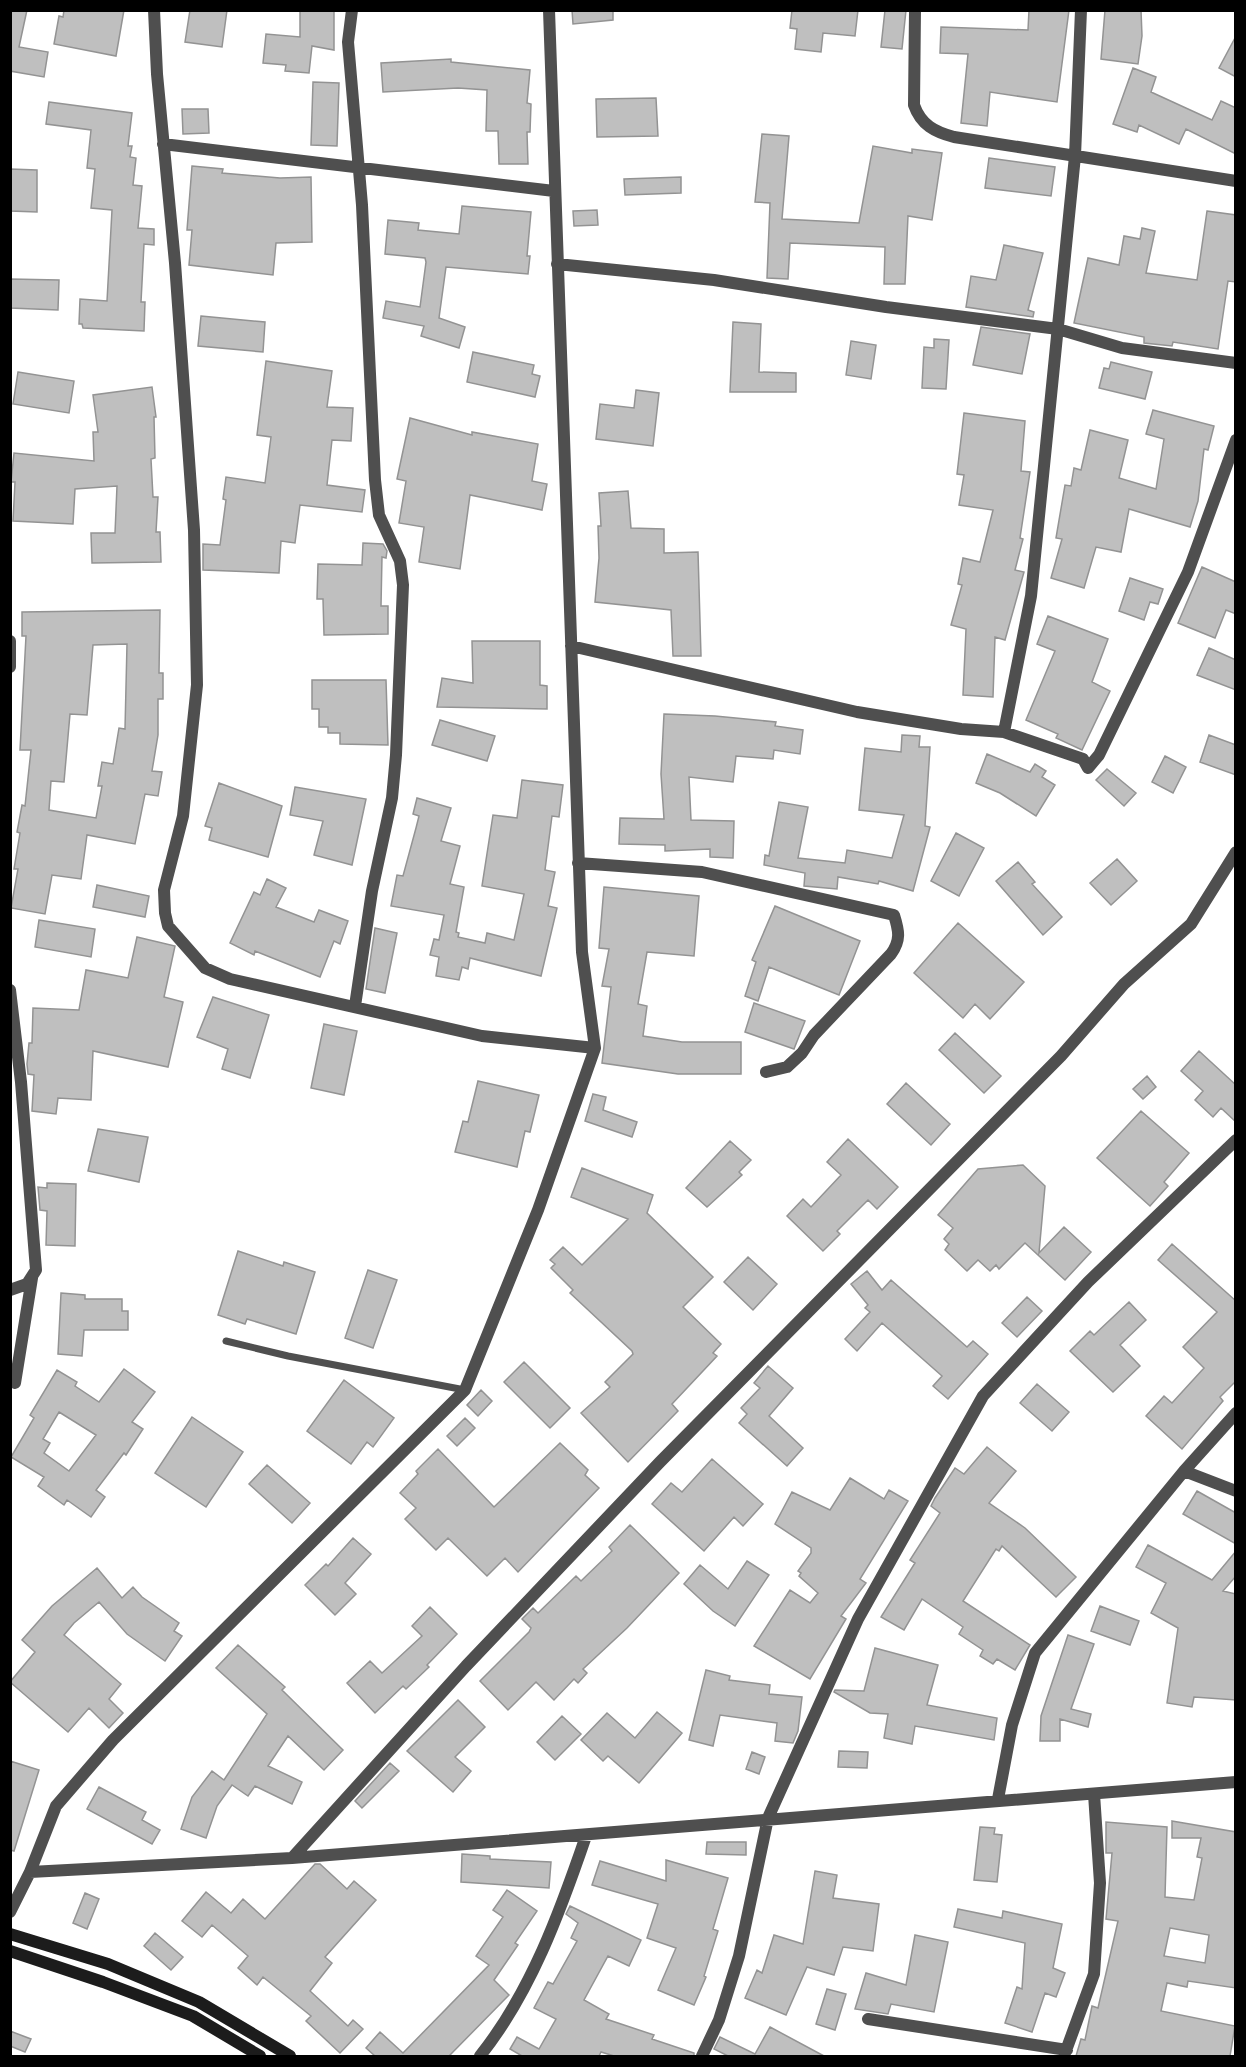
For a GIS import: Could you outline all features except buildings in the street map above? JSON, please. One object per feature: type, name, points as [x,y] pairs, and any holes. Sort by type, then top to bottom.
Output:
[{"type":"main road","points":[[10,1934],[108,1964],[199,2002],[290,2056]]},
{"type":"main road","points":[[10,1951],[194,2016],[260,2056]]},
{"type":"main road","points":[[103,1982],[108,1964]]},
{"type":"street","points":[[154,10],[194,530],[197,686],[183,816],[164,890],[168,926],[205,968],[230,979],[482,1036],[595,1048]]},
{"type":"street","points":[[352,10],[348,42],[359,169],[376,499],[383,528],[400,561],[403,585],[392,798],[372,891],[355,1006]]},
{"type":"street","points":[[10,1912],[30,1872],[56,1806],[113,1740],[465,1390],[538,1210],[595,1048],[582,952],[578,863],[549,10]]},
{"type":"street","points":[[915,10],[914,105],[923,122],[941,134],[1236,181]]},
{"type":"street","points":[[1004,732],[1032,596],[1075,156],[1082,10]]},
{"type":"street","points":[[163,144],[554,191]]},
{"type":"street","points":[[556,264],[714,280],[886,307],[1058,329],[1122,348],[1236,363]]},
{"type":"street","points":[[571,646],[857,712],[961,729],[1004,732],[1083,759],[1088,768],[1099,755],[1188,572],[1236,440]]},
{"type":"street","points":[[10,641],[10,667]]},
{"type":"street","points":[[292,1858],[465,1666],[660,1462],[1053,1064],[1124,984],[1191,924],[1236,852]]},
{"type":"street","points":[[578,863],[702,872],[894,915],[899,930],[899,943],[891,954],[814,1035],[802,1053],[787,1067],[766,1072]]},
{"type":"street","points":[[10,990],[36,1270],[27,1284],[10,1290]]},
{"type":"street","points":[[702,2056],[720,2020],[739,1956],[768,1818],[858,1619],[983,1396],[1088,1282],[1236,1140]]},
{"type":"street","points":[[15,1383],[32,1278]]},
{"type":"street","points":[[998,1799],[1012,1725],[1035,1653],[1184,1471],[1236,1413]]},
{"type":"street","points":[[1184,1471],[1236,1491]]},
{"type":"street","points":[[30,1872],[292,1858],[586,1836],[998,1799],[1094,1794],[1236,1782]]},
{"type":"street","points":[[868,2019],[1065,2053],[1094,1974],[1100,1883],[1094,1794]]},
{"type":"street","points":[[480,2056],[528,1978],[550,1934],[586,1836]]},
{"type":"lane","points":[[226,1341],[288,1356],[465,1390]]}]
